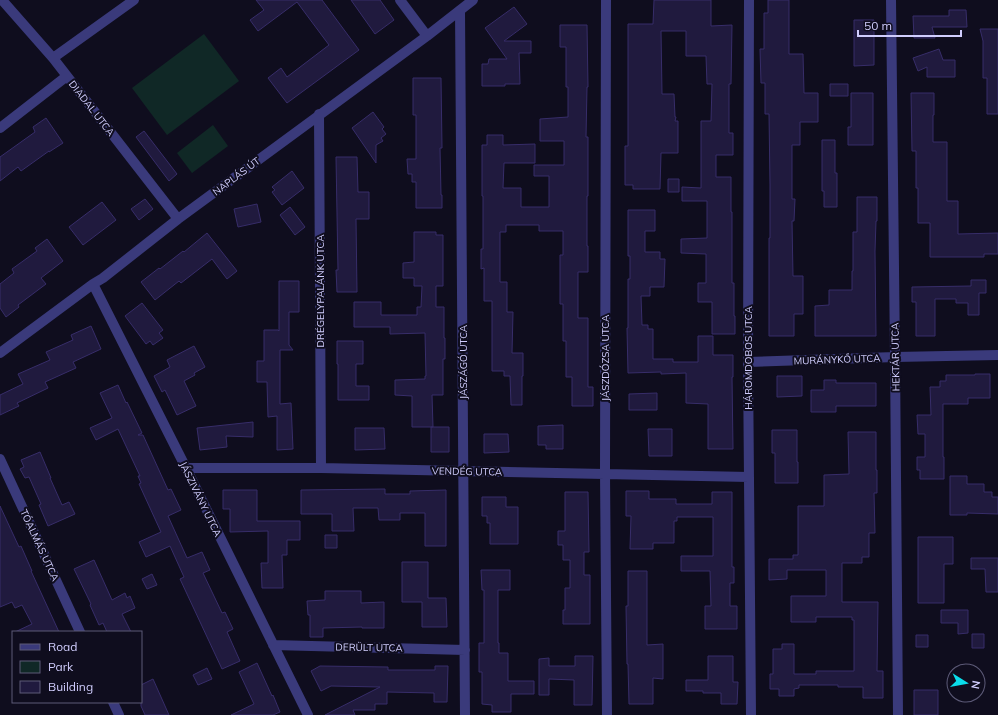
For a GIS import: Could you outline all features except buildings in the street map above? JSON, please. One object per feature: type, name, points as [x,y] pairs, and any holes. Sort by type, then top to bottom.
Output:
[{"type":"street","name":"DIADAL UTCA","points":[[2,0],[53,58],[178,219]]},
{"type":"street","points":[[53,58],[134,0]]},
{"type":"street","points":[[400,0],[426,36]]},
{"type":"street","name":"NAPLÁS ÚT","points":[[0,353],[103,278],[178,219],[473,0]]},
{"type":"street","name":"JÁSZDÓZSA UTCA","points":[[606,0],[605,473],[607,715]]},
{"type":"street","name":"HÁROMDOBOS UTCA","points":[[749,0],[748,362],[751,715]]},
{"type":"street","name":"HEKTÁR UTCA","points":[[892,0],[898,715]]},
{"type":"street","name":"JÁSZÁGÓ UTCA","points":[[460,10],[465,715]]},
{"type":"street","points":[[0,128],[67,76]]},
{"type":"street","name":"DRÉGELYPALÁNK UTCA","points":[[319,114],[321,468]]},
{"type":"street","name":"JÁSZIVÁNY UTCA","points":[[93,284],[308,715]]},
{"type":"street","name":"MURÁNYKŐ UTCA","points":[[748,362],[998,355]]},
{"type":"street","name":"TÓALMÁS UTCA","points":[[0,459],[80,631]]},
{"type":"street","name":"VENDÉG UTCA","points":[[186,468],[321,468],[749,477]]},
{"type":"street","name":"DERÜLT UTCA","points":[[273,645],[465,650]]},
{"type":"street","points":[[113,703],[119,715]]},
{"type":"green space","points":[[204,34],[239,81],[167,135],[132,88]]},
{"type":"green space","points":[[213,125],[228,146],[192,173],[177,153]]}]
